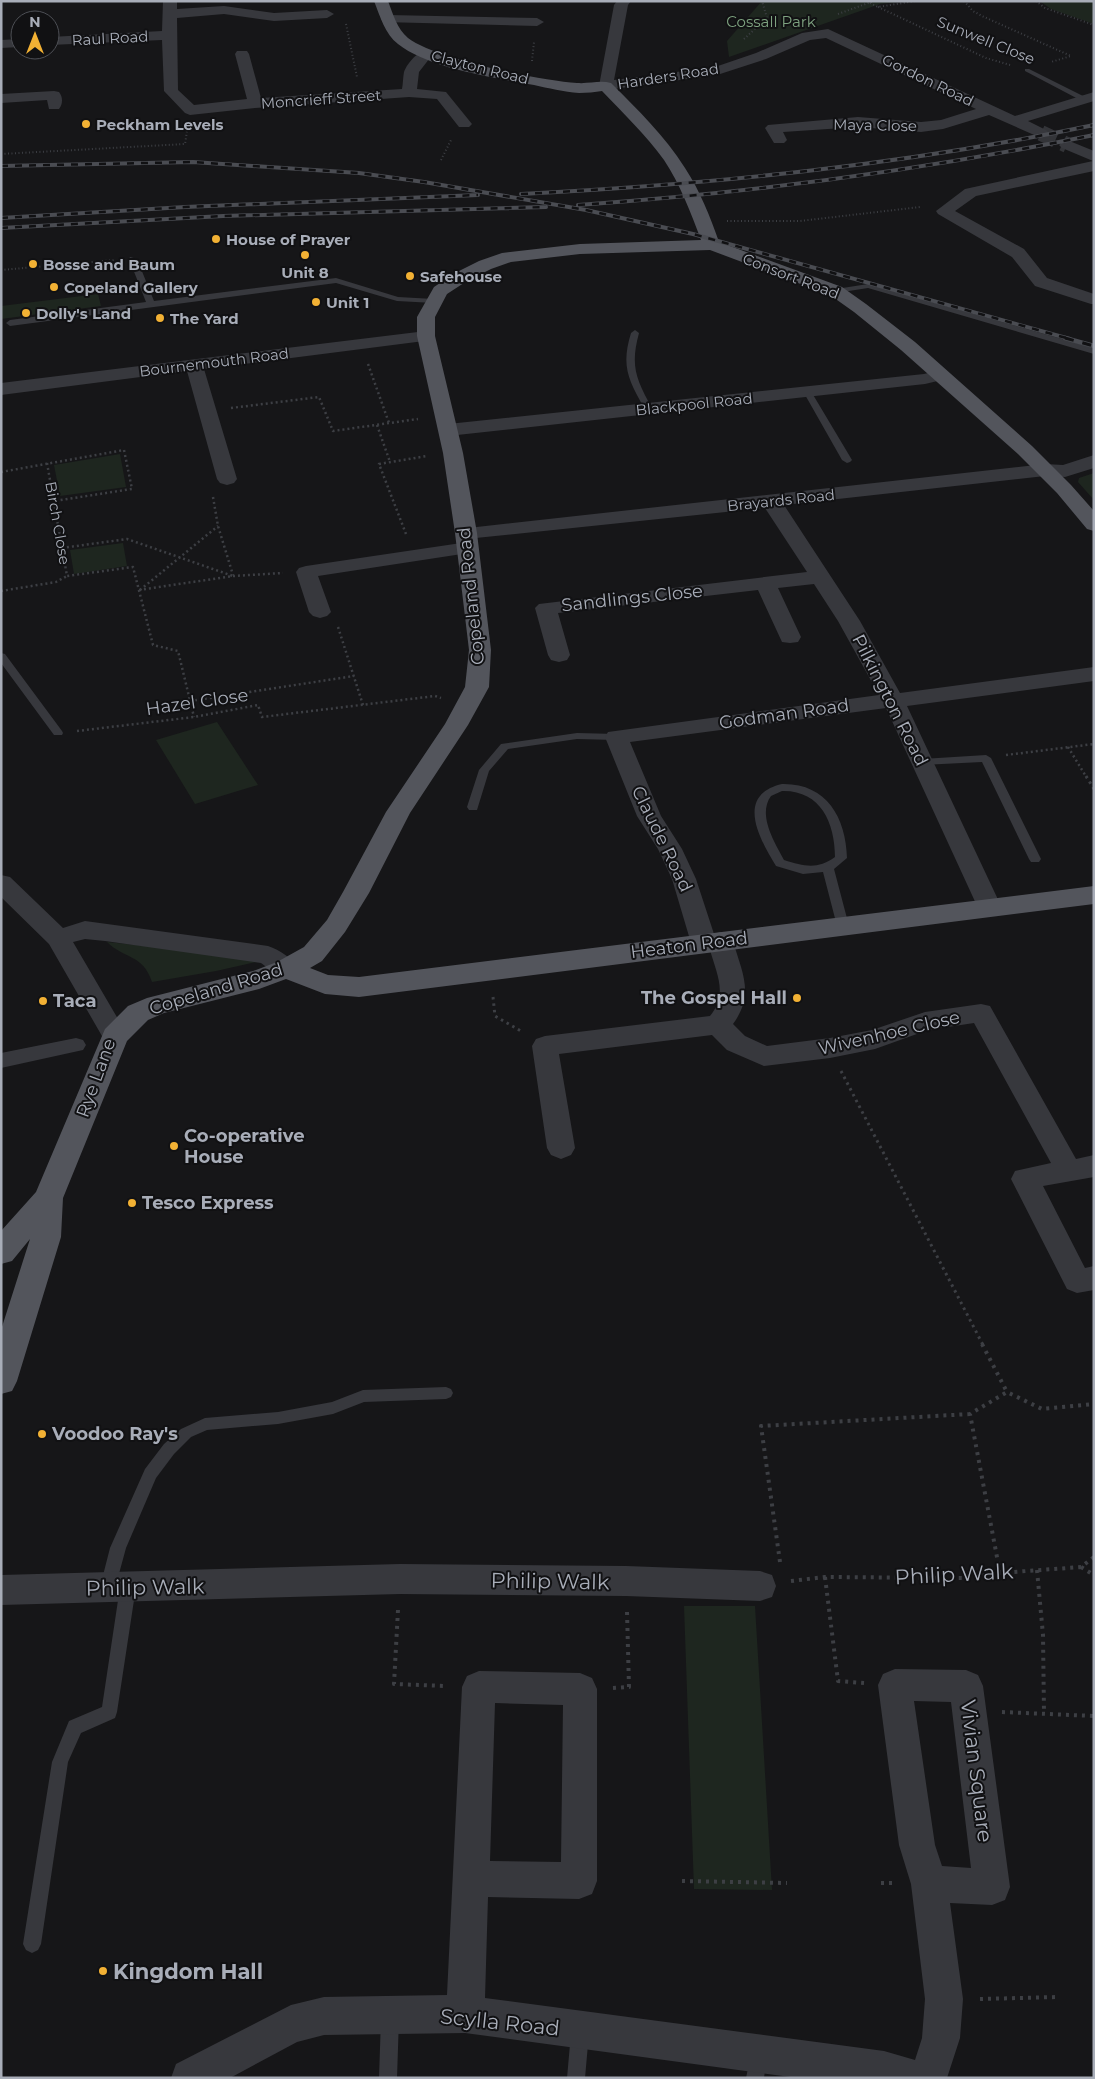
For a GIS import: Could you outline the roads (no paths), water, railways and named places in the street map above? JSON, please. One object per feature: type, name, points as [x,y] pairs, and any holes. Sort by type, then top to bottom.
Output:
[{"type":"main road","name":"Clayton Road","points":[[381,1],[394,31],[402,41],[426,54],[564,86],[579,88],[606,86]]},
{"type":"main road","points":[[606,86],[647,130],[676,166],[698,207],[712,246]]},
{"type":"main road","name":"Copeland Road","points":[[116,1036],[138,1013],[157,1005],[286,970],[313,954],[336,926],[398,812],[460,719],[477,687],[480,650],[467,540],[446,422],[426,336],[426,317],[440,291],[461,277],[485,265],[508,258],[542,252],[606,248],[712,246]]},
{"type":"main road","name":"Consort Road","points":[[712,246],[836,291],[879,322],[1045,470],[1064,489],[1094,525]]},
{"type":"main road","name":"Heaton Road","points":[[286,970],[325,984],[359,987],[1094,895]]},
{"type":"main road","name":"Rye Lane","points":[[1,1252],[48,1198],[116,1036]]},
{"type":"main road","name":"Rye Lane","points":[[4,1358],[46,1237],[48,1198]]},
{"type":"street","points":[[606,86],[624,1]]},
{"type":"street","points":[[169,34],[170,7],[224,10],[274,17],[327,14]]},
{"type":"street","points":[[388,19],[537,22]]},
{"type":"street","name":"Harders Road","points":[[606,86],[717,70],[745,61],[814,33]]},
{"type":"street","name":"Gordon Road","points":[[814,33],[835,36],[1042,133]]},
{"type":"street","name":"Raul Road","points":[[60,40],[169,34]]},
{"type":"street","name":"Moncrieff Street","points":[[169,34],[171,91],[190,110],[255,103],[409,93],[441,95],[464,124]]},
{"type":"street","points":[[242,54],[255,103]]},
{"type":"street","points":[[409,93],[412,72],[426,54]]},
{"type":"street","points":[[1,99],[54,95],[54,106]]},
{"type":"street","points":[[1013,121],[1089,97]]},
{"type":"street","name":"Maya Close","points":[[779,140],[773,128],[858,122],[921,127],[943,124],[990,110]]},
{"type":"street","points":[[1067,145],[1094,158]]},
{"type":"street","points":[[1091,299],[1041,282],[1018,253],[944,211],[971,192],[1094,166]]},
{"type":"street","name":"Bournemouth Road","points":[[1,389],[426,336]]},
{"type":"street","points":[[194,365],[227,478]]},
{"type":"street","name":"Blackpool Road","points":[[446,422],[648,408],[808,393],[924,379],[940,375]]},
{"type":"street","name":"Brayards Road","points":[[467,540],[772,501],[1045,470],[1064,471],[1094,461]]},
{"type":"street","name":"Pilkington Road","points":[[772,501],[819,578],[849,622],[893,700],[990,908]]},
{"type":"street","points":[[320,612],[306,572],[415,556],[467,540]]},
{"type":"street","name":"Sandlings Close","points":[[559,655],[546,608],[819,578]]},
{"type":"street","points":[[766,584],[790,637]]},
{"type":"street","name":"Godman Road","points":[[616,737],[1094,674]]},
{"type":"street","name":"Claude Road","points":[[616,737],[649,816],[670,849],[712,942]]},
{"type":"street","name":"Rye Lane","points":[[1,883],[58,938],[116,1036]]},
{"type":"street","points":[[58,938],[85,930],[105,932],[268,955],[286,970]]},
{"type":"street","points":[[561,1148],[545,1046],[718,1025],[731,1008],[733,986],[712,942]]},
{"type":"street","name":"Wivenhoe Close","points":[[718,1025],[736,1043],[764,1056],[830,1048],[875,1039],[925,1021],[981,1013],[1081,1168],[1025,1179],[1077,1281],[1094,1278]]},
{"type":"street","points":[[1,1061],[76,1045]]},
{"type":"street","name":"Philip Walk","points":[[1,1590],[400,1579],[771,1584]]},
{"type":"street","name":"Vivian Square","points":[[895,1685],[966,1686],[992,1887],[929,1884],[917,1845],[895,1685]]},
{"type":"street","points":[[465,2014],[478,1687],[580,1688],[578,1881],[471,1879]]},
{"type":"street","points":[[928,2078],[941,2038],[944,2000],[929,1884]]},
{"type":"street","name":"Scylla Road","points":[[190,2078],[299,2022],[324,2016],[465,2014],[580,2030],[757,2065],[884,2070],[912,2078]]},
{"type":"lane","name":"Sunwell Close","points":[[1027,70],[1089,97]]},
{"type":"lane","points":[[133,259],[151,304]]},
{"type":"lane","points":[[10,323],[336,280],[397,299],[434,301]]},
{"type":"lane","points":[[836,291],[868,286],[1094,351]]},
{"type":"lane","points":[[635,333],[631,346],[628,370],[648,408]]},
{"type":"lane","points":[[808,393],[847,460]]},
{"type":"lane","points":[[1,656],[58,733]]},
{"type":"lane","name":"Godman Road","points":[[473,807],[484,770],[505,746],[577,736],[616,737]]},
{"type":"lane","points":[[922,762],[986,758],[1035,859]]},
{"type":"lane","points":[[775,788],[799,788],[817,796],[826,809],[838,834],[841,846],[841,858],[828,868],[803,870],[780,863],[765,831],[760,810],[764,796],[775,788]]},
{"type":"lane","points":[[828,868],[844,926]]},
{"type":"lane","points":[[32,1944],[60,1762],[74,1727],[109,1712],[118,1588],[118,1548],[150,1474],[169,1449],[186,1433],[205,1424],[278,1418],[333,1408],[363,1396],[446,1393]]},
{"type":"lane","points":[[388,2078],[390,2016]]},
{"type":"lane","name":"Scylla Road","points":[[576,2078],[580,2030]]},
{"type":"tunnel","points":[[1041,133],[1067,145]]},
{"type":"railway","points":[[521,194],[666,185],[809,171],[951,151],[1094,125]]},
{"type":"railway","points":[[578,205],[708,194],[837,179],[966,159],[1094,135]]},
{"type":"railway","points":[[1,166],[193,162],[359,173],[424,182],[586,210],[693,234],[1070,339]]},
{"type":"railway","points":[[1,218],[185,207],[478,195]]},
{"type":"railway","points":[[1,228],[223,216],[546,207]]},
{"type":"railway","points":[[1065,338],[1094,346]]},
{"type":"place","name":"Peckham Levels","points":[[86,124]]},
{"type":"place","name":"House of Prayer","points":[[216,239]]},
{"type":"place","name":"Unit 8","points":[[305,255]]},
{"type":"place","name":"Bosse and Baum","points":[[33,264]]},
{"type":"place","name":"Safehouse","points":[[410,276]]},
{"type":"place","name":"Copeland Gallery","points":[[54,287]]},
{"type":"place","name":"Unit 1","points":[[316,302]]},
{"type":"place","name":"Dolly's Land","points":[[26,313]]},
{"type":"place","name":"The Yard","points":[[160,318]]},
{"type":"place","name":"The Gospel Hall","points":[[797,998]]},
{"type":"place","name":"Taca","points":[[43,1001]]},
{"type":"place","name":"Co-operative House","points":[[174,1146]]},
{"type":"place","name":"Tesco Express","points":[[132,1203]]},
{"type":"place","name":"Voodoo Ray's","points":[[42,1434]]},
{"type":"place","name":"Kingdom Hall","points":[[103,1971]]},
{"type":"park label","name":"Cossall Park","points":[[771,21]]}]
